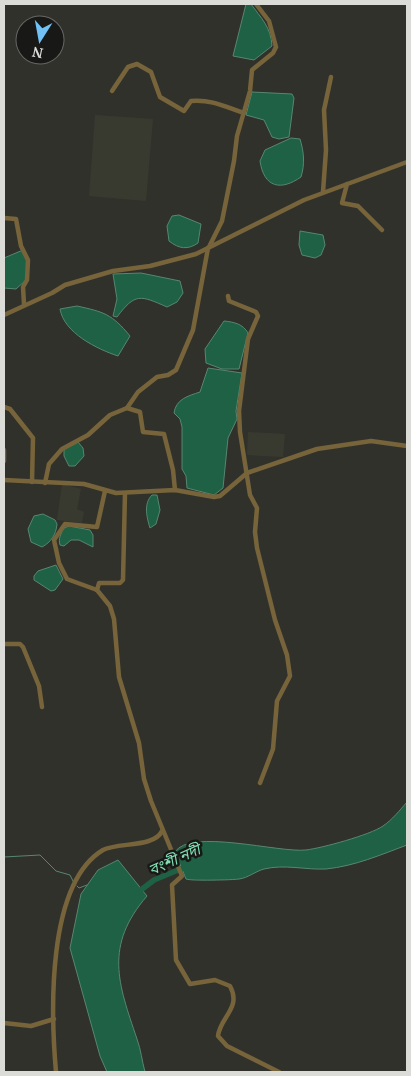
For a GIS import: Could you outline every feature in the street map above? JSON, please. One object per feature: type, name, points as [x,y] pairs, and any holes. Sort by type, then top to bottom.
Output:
[{"type":"street","points":[[45,483],[49,464],[62,449],[88,435],[110,415],[127,408],[142,388],[157,376],[173,373],[180,362],[193,330],[209,247],[222,221],[237,136],[250,91],[252,70],[273,53],[276,47],[269,21],[256,4]]},
{"type":"street","points":[[112,91],[128,67],[137,64],[151,72],[160,98],[184,111],[191,100],[201,100],[211,101],[244,113]]},
{"type":"street","points":[[323,192],[326,150],[324,110],[331,77]]},
{"type":"street","points":[[4,315],[24,304],[52,294],[65,285],[82,279],[113,271],[150,266],[196,254],[265,218],[323,192],[407,162]]},
{"type":"street","points":[[347,184],[342,203],[358,206],[382,230]]},
{"type":"street","points":[[4,218],[16,220],[21,246],[28,260],[27,280],[23,287],[24,304]]},
{"type":"street","points":[[228,296],[229,301],[256,312],[258,316],[248,339],[239,411],[250,495],[257,508],[255,532],[257,548],[287,655],[290,676],[277,701],[273,749],[260,783]]},
{"type":"street","points":[[4,407],[10,409],[33,438],[32,482]]},
{"type":"street","points":[[127,408],[140,412],[143,432],[164,434],[173,470],[175,490]]},
{"type":"street","points":[[4,481],[84,484],[116,493],[175,490],[208,498],[220,496],[247,473],[317,449],[352,442],[371,441],[407,446]]},
{"type":"street","points":[[4,450],[4,461]]},
{"type":"street","points":[[106,491],[97,527],[65,524],[54,540],[59,563],[67,579],[97,590],[112,612],[120,677],[139,743],[144,779],[162,831],[180,869],[182,878],[174,883],[172,888],[175,946],[181,972],[191,985],[215,980],[230,986],[233,996],[233,1009],[218,1032],[221,1040],[227,1046],[279,1072]]},
{"type":"street","points":[[97,590],[99,583],[120,584],[123,580],[125,493]]},
{"type":"street","points":[[4,644],[20,644],[23,647],[39,686],[42,706]]},
{"type":"street","points":[[56,1072],[54,1019],[56,963],[61,918],[69,894],[90,862],[102,851],[154,839],[162,831]]},
{"type":"street","points":[[4,1023],[31,1026],[54,1019]]},
{"type":"shaded area","points":[[246,4],[251,4],[262,18],[270,33],[272,46],[254,60],[233,56]]},
{"type":"shaded area","points":[[252,92],[292,94],[294,98],[289,137],[279,139],[272,137],[264,120],[246,115]]},
{"type":"shaded area","points":[[95,115],[153,119],[146,201],[89,196]]},
{"type":"shaded area","points":[[291,138],[300,139],[303,153],[301,177],[287,184],[280,185],[269,182],[262,170],[260,161],[265,150]]},
{"type":"shaded area","points":[[179,215],[201,224],[198,243],[191,247],[176,246],[169,241],[167,226],[172,216]]},
{"type":"shaded area","points":[[300,231],[323,235],[325,245],[321,255],[315,258],[302,255],[299,245]]},
{"type":"shaded area","points":[[23,250],[27,261],[26,280],[16,289],[4,288],[4,258]]},
{"type":"shaded area","points":[[141,273],[180,281],[183,293],[177,302],[167,307],[139,298],[123,309],[117,317],[113,316],[117,299],[113,274]]},
{"type":"shaded area","points":[[77,306],[107,315],[118,323],[130,336],[118,356],[91,344],[75,333],[68,325],[60,309]]},
{"type":"shaded area","points":[[224,321],[244,327],[248,333],[239,369],[222,369],[206,363],[205,349]]},
{"type":"shaded area","points":[[208,368],[242,373],[236,411],[237,419],[228,438],[223,488],[214,495],[187,488],[186,476],[182,469],[182,427],[180,419],[174,413],[180,401],[200,392]]},
{"type":"shaded area","points":[[248,432],[285,434],[283,457],[247,455]]},
{"type":"shaded area","points":[[78,442],[83,448],[84,456],[75,466],[69,466],[64,456],[64,449]]},
{"type":"shaded area","points":[[62,484],[81,489],[77,509],[84,512],[82,523],[57,520]]},
{"type":"shaded area","points":[[152,495],[157,495],[160,510],[156,524],[150,528],[147,516],[147,503]]},
{"type":"shaded area","points":[[43,514],[55,520],[57,524],[56,532],[48,543],[42,547],[31,542],[28,529],[34,516]]},
{"type":"shaded area","points":[[69,526],[90,530],[93,535],[93,547],[79,540],[71,540],[64,546],[60,545],[62,532],[64,528]]},
{"type":"shaded area","points":[[56,565],[63,579],[55,590],[51,591],[34,580],[34,576],[38,571]]},
{"type":"shaded area","points":[[407,802],[407,845],[367,860],[347,865],[326,869],[272,868],[261,870],[239,879],[189,880],[186,879],[175,852],[184,845],[198,842],[236,843],[293,850],[313,849],[346,841],[377,830],[390,821]]},
{"type":"shaded area","points":[[118,860],[147,896],[133,914],[125,932],[120,948],[119,965],[124,1000],[145,1072],[107,1072],[100,1056],[70,948],[81,894],[98,870]]},
{"type":"waterway","points":[[4,857],[40,855],[56,871],[70,875],[74,883]]},
{"type":"waterway","name":"বংশী নদী","points":[[137,893],[154,880],[183,868]]},
{"type":"waterway","points":[[77,886],[79,888],[87,885]]}]
